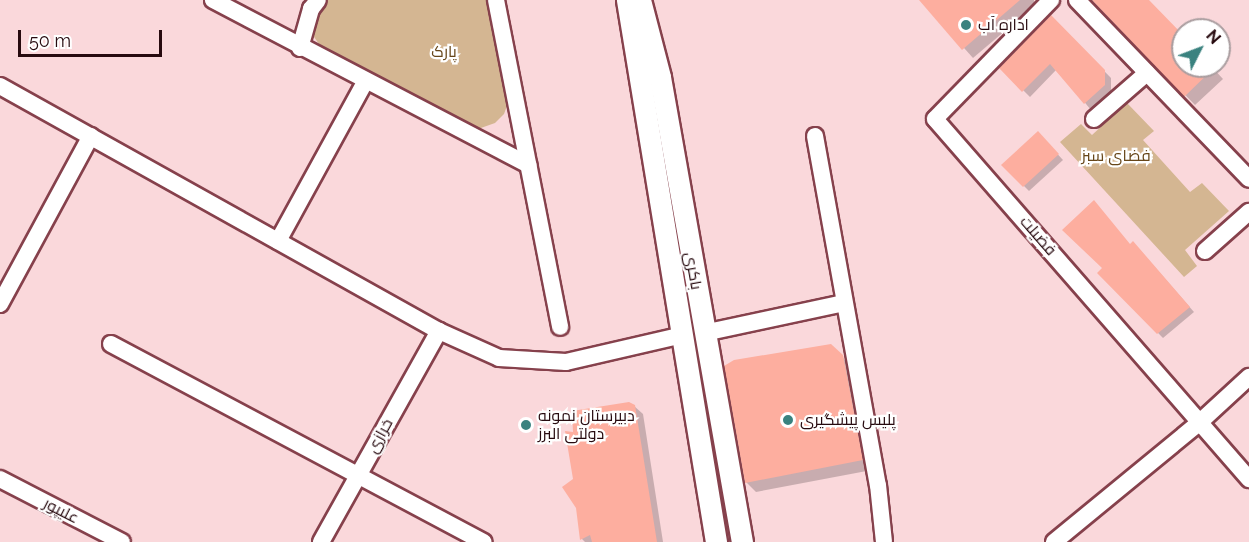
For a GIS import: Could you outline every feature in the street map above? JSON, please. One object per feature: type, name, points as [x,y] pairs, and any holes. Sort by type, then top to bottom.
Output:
[{"type":"street","points":[[213,0],[300,48],[528,165]]},
{"type":"street","points":[[300,48],[311,9],[318,0]]},
{"type":"street","points":[[496,0],[560,327]]},
{"type":"street","name":"باکری","points":[[627,0],[716,542]]},
{"type":"street","name":"باکری","points":[[640,0],[660,77],[742,542]]},
{"type":"street","name":"فضیلت","points":[[1051,0],[935,119],[1249,479]]},
{"type":"street","points":[[1077,0],[1249,179]]},
{"type":"street","points":[[1094,119],[1147,73]]},
{"type":"street","points":[[278,241],[365,82]]},
{"type":"street","points":[[0,86],[439,331],[499,358],[566,362],[683,335],[704,333],[844,303]]},
{"type":"street","points":[[0,304],[4,286],[91,136]]},
{"type":"street","points":[[816,136],[878,485],[884,542]]},
{"type":"street","points":[[1205,251],[1249,212]]},
{"type":"street","name":"خرازی","points":[[321,542],[439,331]]},
{"type":"street","points":[[111,344],[484,542]]},
{"type":"street","points":[[1054,542],[1200,422],[1249,377]]},
{"type":"street","name":"علیپور","points":[[0,479],[123,542]]},
{"type":"green space","name":"پارک","points":[[321,0],[487,0],[508,103],[504,114],[495,123],[478,129],[321,47],[312,34]]},
{"type":"green space","name":"فضای سبز","points":[[1127,103],[1154,131],[1143,140],[1190,192],[1202,183],[1229,211],[1185,250],[1197,266],[1184,277],[1060,142],[1081,124],[1092,135]]},
{"type":"building","name":"اداره آب","points":[[919,0],[1020,0],[962,50]]},
{"type":"building","points":[[1092,0],[1149,0],[1171,23],[1171,78],[1204,78],[1184,97]]},
{"type":"building","points":[[1051,15],[1105,70],[1105,85],[1084,104],[1050,64],[1022,92],[999,68]]},
{"type":"building","points":[[1038,131],[1059,154],[1023,187],[1001,165]]},
{"type":"building","points":[[1094,200],[1130,244],[1133,241],[1190,307],[1157,334],[1097,273],[1102,268],[1062,230]]},
{"type":"building","name":"پلیس پیشگیری","points":[[831,344],[843,355],[863,460],[745,483],[724,366],[734,360]]},
{"type":"building","points":[[629,402],[635,405],[657,542],[592,542],[590,535],[580,540],[576,508],[562,487],[573,479],[565,431],[573,432],[572,411]]},
{"type":"place","name":"اداره آب","points":[[966,25]]},
{"type":"place","name":"پلیس پیشگیری","points":[[788,420]]},
{"type":"place","name":"دبیرستان نمونه دولتی البرز","points":[[526,425]]}]
